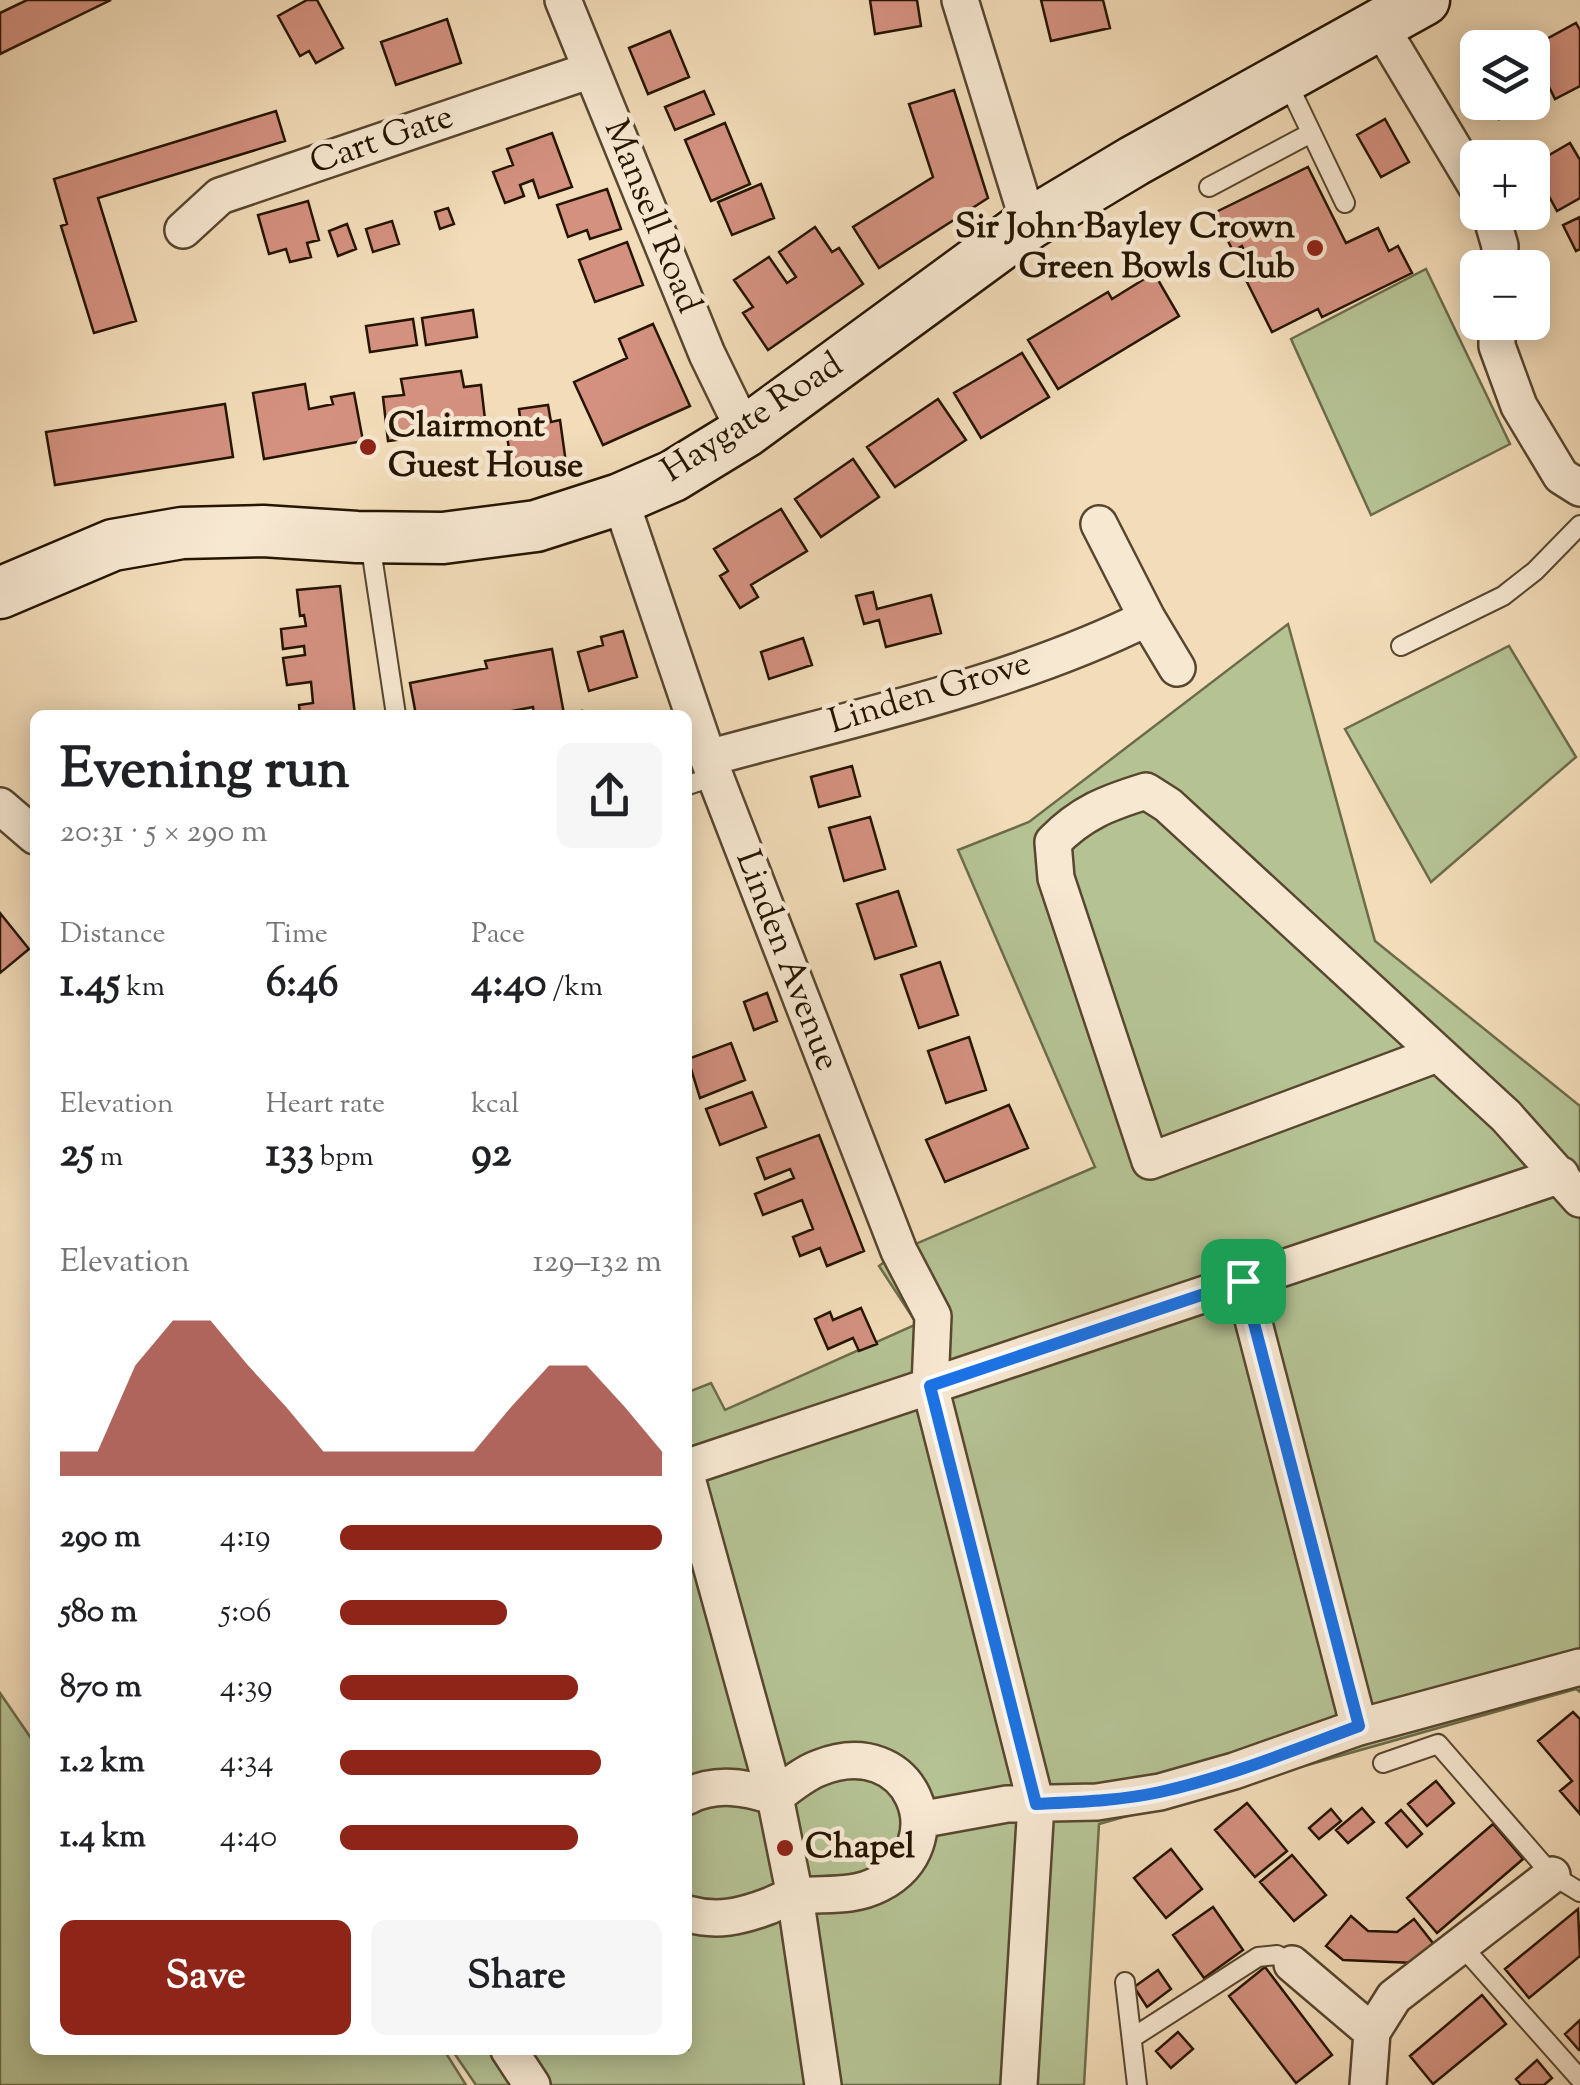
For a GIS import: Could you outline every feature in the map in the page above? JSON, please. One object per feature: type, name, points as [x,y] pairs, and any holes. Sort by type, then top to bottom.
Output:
[{"type":"street","name":"Mansell Road","points":[[564,0],[708,354],[746,432]]},
{"type":"street","points":[[960,0],[1029,224]]},
{"type":"street","name":"Haygate Road","points":[[0,593],[113,545],[182,533],[263,531],[443,538],[536,526],[620,498],[672,476],[746,432],[1029,224],[1424,0]]},
{"type":"street","points":[[1379,24],[1460,159]]},
{"type":"street","name":"Cart Gate","points":[[183,230],[220,196],[591,70]]},
{"type":"street","points":[[1497,340],[1519,406],[1561,476],[1580,488]]},
{"type":"street","name":"Linden Avenue","points":[[620,498],[684,710]]},
{"type":"street","points":[[1099,524],[1177,668]]},
{"type":"street","name":"Linden Grove","points":[[703,773],[1098,642],[1148,618]]},
{"type":"street","name":"Linden Avenue","points":[[692,737],[703,773],[899,1251],[933,1316],[930,1386],[1036,1804],[1018,2085]]},
{"type":"street","points":[[692,1466],[1243,1281],[1570,1187],[1506,1116],[1168,805],[1146,791],[1075,819],[1052,842],[1056,878],[1150,1161],[1437,1054]]},
{"type":"street","points":[[1243,1281],[1359,1726]]},
{"type":"street","points":[[692,1496],[775,1797],[795,1896],[823,2085]]},
{"type":"street","points":[[919,1820],[1007,1804],[1097,1802],[1160,1792],[1234,1771],[1359,1726],[1580,1667]]},
{"type":"street","points":[[692,1915],[709,1920],[742,1916],[795,1896],[855,1894],[883,1883],[908,1858],[918,1833],[916,1802],[901,1776],[885,1765],[842,1761],[819,1768],[775,1797]]},
{"type":"street","points":[[692,1794],[726,1787],[751,1789],[775,1797]]},
{"type":"street","points":[[1368,2085],[1372,2032],[1394,1997],[1461,1945],[1566,1884]]},
{"type":"street","points":[[1292,1964],[1372,2032]]},
{"type":"street","points":[[512,2055],[532,2085]]},
{"type":"lane","points":[[1284,77],[1345,203]]},
{"type":"lane","points":[[1208,187],[1311,132]]},
{"type":"lane","points":[[1401,646],[1504,596],[1580,525]]},
{"type":"lane","points":[[369,537],[395,710]]},
{"type":"lane","points":[[1383,1763],[1438,1744],[1566,1884]]},
{"type":"lane","points":[[1461,1945],[1580,2079]]},
{"type":"lane","points":[[1132,2038],[1258,1957],[1277,1956],[1292,1964]]},
{"type":"lane","points":[[1125,1982],[1136,2085]]},
{"type":"green space","points":[[1426,269],[1510,444],[1371,515],[1291,339]]},
{"type":"green space","points":[[1288,624],[1375,941],[1580,1106],[1580,1692],[1576,1689],[1099,1824],[1084,2085],[476,2085],[455,2055],[692,2055],[692,1390],[711,1383],[725,1410],[917,1324],[879,1266],[899,1251],[1095,1167],[958,850],[1029,822]]},
{"type":"green space","points":[[1509,646],[1576,757],[1431,882],[1345,729]]},
{"type":"green space","points":[[0,1693],[30,1737],[30,2055],[447,2055],[466,2085],[0,2085]]},
{"type":"building","points":[[27,0],[111,0],[0,54],[0,13]]},
{"type":"building","points":[[307,0],[317,0],[343,48],[316,63],[309,51],[300,56],[278,16]]},
{"type":"building","points":[[870,0],[917,0],[921,26],[875,34]]},
{"type":"building","points":[[1041,0],[1103,0],[1110,28],[1051,41]]},
{"type":"building","points":[[447,19],[461,63],[396,85],[381,42]]},
{"type":"building","points":[[1576,23],[1580,30],[1580,86],[1555,99],[1550,89],[1550,37]]},
{"type":"building","points":[[670,31],[689,77],[648,94],[629,48]]},
{"type":"building","points":[[954,90],[988,198],[879,268],[853,227],[933,177],[909,104]]},
{"type":"building","points":[[704,91],[714,114],[675,130],[665,107]]},
{"type":"building","points":[[276,111],[285,141],[98,198],[136,321],[94,333],[61,226],[67,224],[54,179]]},
{"type":"building","points":[[1385,119],[1409,162],[1381,177],[1357,135]]},
{"type":"building","points":[[725,123],[750,184],[711,201],[685,140]]},
{"type":"building","points":[[552,133],[572,187],[539,198],[533,180],[520,185],[524,196],[505,203],[493,172],[513,165],[507,149]]},
{"type":"building","points":[[1570,143],[1580,160],[1580,198],[1557,211],[1550,198],[1550,155]]},
{"type":"building","name":"Sir John Bayley Crown Green Bowls Club","points":[[1308,167],[1346,243],[1378,228],[1389,251],[1398,246],[1412,273],[1322,317],[1318,309],[1272,332],[1243,274],[1253,268],[1242,246],[1233,251],[1214,213]]},
{"type":"building","points":[[761,184],[774,218],[732,235],[718,202]]},
{"type":"building","points":[[607,189],[621,229],[590,239],[587,230],[568,237],[557,205]]},
{"type":"building","points":[[308,201],[319,240],[307,243],[311,257],[290,262],[286,249],[269,254],[258,215]]},
{"type":"building","points":[[448,208],[454,224],[440,229],[435,212]]},
{"type":"building","points":[[1580,217],[1580,249],[1576,251],[1563,225]]},
{"type":"building","points":[[392,221],[399,244],[373,252],[366,229]]},
{"type":"building","points":[[347,224],[356,249],[338,256],[329,231]]},
{"type":"building","points":[[815,227],[832,252],[839,248],[863,284],[768,350],[743,313],[753,307],[734,280],[769,257],[787,283],[796,277],[779,252]]},
{"type":"building","points":[[627,242],[643,285],[595,302],[579,260]]},
{"type":"building","points":[[1154,273],[1179,316],[1058,389],[1028,340],[1108,292],[1112,299]]},
{"type":"building","points":[[473,310],[477,337],[426,345],[422,318]]},
{"type":"building","points":[[413,319],[417,345],[370,352],[366,326]]},
{"type":"building","points":[[653,324],[690,406],[603,445],[574,382],[627,358],[619,339]]},
{"type":"building","points":[[1022,353],[1049,397],[981,438],[954,393]]},
{"type":"building","points":[[461,371],[464,387],[481,385],[486,428],[388,441],[383,397],[404,395],[401,379]]},
{"type":"building","points":[[305,384],[309,409],[333,404],[331,397],[354,393],[363,441],[264,459],[253,393]]},
{"type":"building","points":[[938,399],[966,440],[895,487],[867,447]]},
{"type":"building","points":[[225,404],[233,457],[55,485],[46,432]]},
{"type":"building","points":[[548,405],[551,422],[560,420],[566,463],[512,471],[506,428],[521,426],[519,409]]},
{"type":"building","points":[[853,459],[879,497],[821,537],[795,499]]},
{"type":"building","points":[[781,509],[807,551],[751,585],[758,597],[740,608],[720,576],[728,571],[714,549]]},
{"type":"building","points":[[340,586],[354,710],[300,710],[299,705],[313,703],[311,682],[287,685],[283,658],[305,655],[304,646],[283,649],[281,629],[306,626],[304,615],[300,616],[297,590]]},
{"type":"building","points":[[873,592],[877,609],[931,595],[941,633],[886,647],[879,620],[864,624],[856,596]]},
{"type":"building","points":[[623,631],[637,677],[589,691],[578,652],[603,645],[601,637]]},
{"type":"building","points":[[803,638],[812,665],[769,679],[761,652]]},
{"type":"building","points":[[552,649],[563,710],[415,710],[410,683],[487,668],[485,661]]},
{"type":"building","points":[[852,766],[860,796],[819,807],[811,777]]},
{"type":"building","points":[[870,817],[885,869],[844,881],[829,828]]},
{"type":"building","points":[[898,891],[916,946],[875,959],[857,904]]},
{"type":"building","points":[[0,913],[29,949],[0,973]]},
{"type":"building","points":[[940,962],[958,1015],[919,1028],[901,975]]},
{"type":"building","points":[[767,993],[777,1021],[754,1030],[744,1002]]},
{"type":"building","points":[[969,1037],[986,1090],[946,1103],[928,1051]]},
{"type":"building","points":[[731,1043],[745,1080],[700,1098],[692,1058]]},
{"type":"building","points":[[752,1092],[766,1127],[720,1145],[706,1109]]},
{"type":"building","points":[[1009,1105],[1028,1148],[945,1182],[926,1140]]},
{"type":"building","points":[[819,1135],[864,1251],[827,1266],[820,1248],[800,1256],[793,1237],[813,1229],[802,1200],[763,1215],[755,1194],[794,1178],[790,1169],[765,1179],[757,1158]]},
{"type":"building","points":[[861,1308],[877,1344],[859,1351],[853,1338],[828,1349],[815,1319],[830,1312],[833,1320]]},
{"type":"building","points":[[1573,1712],[1580,1719],[1580,1814],[1560,1791],[1572,1781],[1538,1741]]},
{"type":"building","points":[[1436,1781],[1454,1803],[1427,1826],[1408,1804]]},
{"type":"building","points":[[1247,1803],[1287,1851],[1255,1877],[1215,1830]]},
{"type":"building","points":[[1362,1808],[1374,1822],[1348,1843],[1336,1830]]},
{"type":"building","points":[[1331,1809],[1341,1821],[1319,1839],[1309,1828]]},
{"type":"building","points":[[1401,1810],[1422,1834],[1407,1847],[1386,1823]]},
{"type":"building","points":[[1493,1824],[1523,1859],[1437,1933],[1407,1898]]},
{"type":"building","points":[[1171,1849],[1202,1889],[1166,1918],[1134,1878]]},
{"type":"building","points":[[1292,1855],[1326,1895],[1294,1921],[1260,1882]]},
{"type":"building","points":[[1213,1907],[1243,1950],[1204,1978],[1173,1935]]},
{"type":"building","points":[[1578,1909],[1580,1956],[1529,1998],[1505,1969]]},
{"type":"building","points":[[1351,1916],[1368,1931],[1397,1932],[1414,1919],[1436,1947],[1415,1963],[1343,1960],[1326,1946]]},
{"type":"building","points":[[1265,1967],[1332,2055],[1296,2083],[1229,1996]]},
{"type":"building","points":[[1158,1970],[1171,1989],[1147,2007],[1134,1987]]},
{"type":"building","points":[[1482,1995],[1506,2024],[1433,2084],[1410,2056]]},
{"type":"building","points":[[1580,2020],[1580,2050],[1579,2050],[1565,2034]]},
{"type":"building","points":[[1178,2032],[1193,2049],[1171,2068],[1156,2051]]},
{"type":"building","points":[[1537,2060],[1552,2078],[1544,2085],[1521,2085],[1516,2079]]},
{"type":"place","name":"Sir John Bayley Crown Green Bowls Club","points":[[1315,248]]},
{"type":"place","name":"Clairmont Guest House","points":[[368,447]]},
{"type":"place","name":"Chapel","points":[[785,1848]]},
{"type":"route","points":[[1243,1281],[1359,1726],[1234,1771],[1160,1792],[1097,1802],[1036,1804],[930,1386],[1243,1281]]}]
